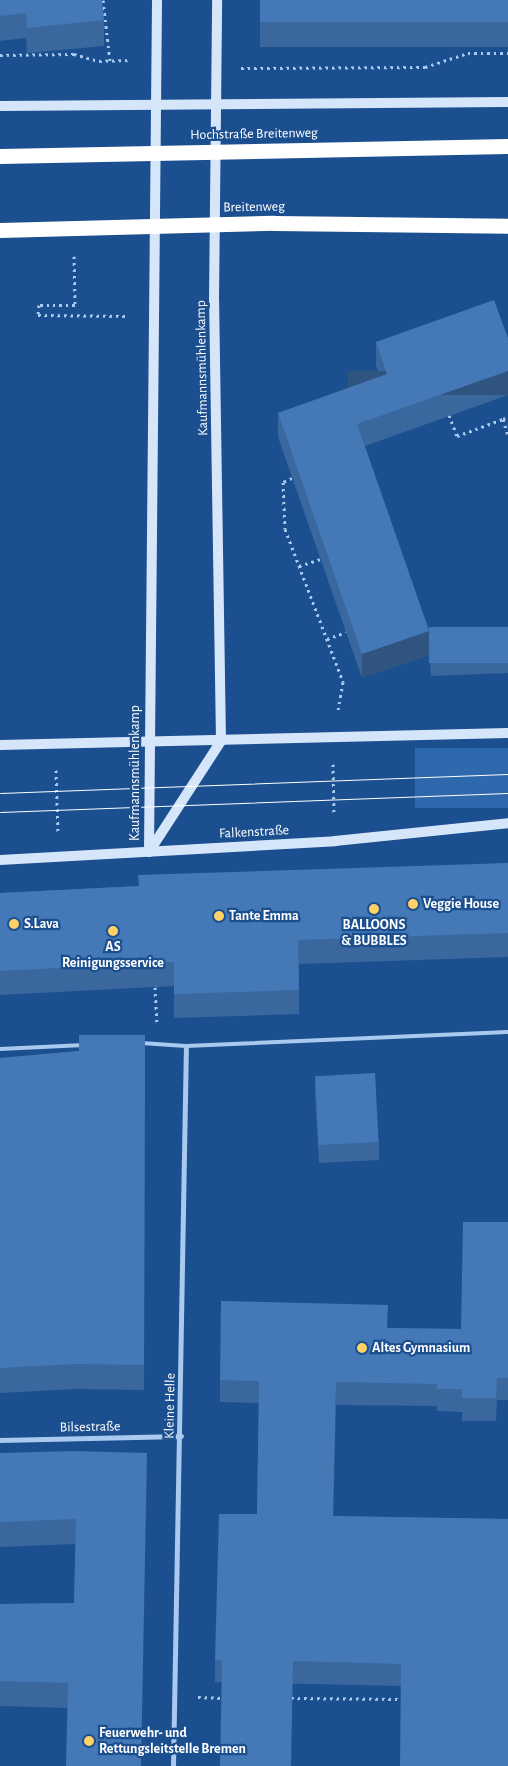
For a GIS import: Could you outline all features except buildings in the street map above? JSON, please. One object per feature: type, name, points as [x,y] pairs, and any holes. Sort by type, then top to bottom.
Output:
[{"type":"highway","name":"Hochstraße Breitenweg","points":[[0,156],[273,149],[508,146]]},
{"type":"highway","name":"Breitenweg","points":[[0,230],[274,223],[508,226]]},
{"type":"street","name":"Kaufmannsmühlenkamp","points":[[149,852],[148,742],[152,316],[157,0]]},
{"type":"street","name":"Kaufmannsmühlenkamp","points":[[149,852],[221,741],[214,300],[217,0]]},
{"type":"street","points":[[0,106],[91,103],[508,102]]},
{"type":"street","points":[[0,745],[55,742],[333,739],[508,733]]},
{"type":"street","name":"Falkenstraße","points":[[0,860],[335,841],[508,823]]},
{"type":"street","name":"Kleine Helle","points":[[173,1766],[181,1436],[186,1046]]},
{"type":"street","name":"Bilsestraße","points":[[0,1440],[181,1436]]},
{"type":"lane","points":[[130,1043],[186,1046],[508,1032]]},
{"type":"lane","points":[[0,1049],[90,1045]]},
{"type":"path","points":[[103,0],[110,61]]},
{"type":"path","points":[[273,68],[425,67],[468,53],[508,53]]},
{"type":"path","points":[[0,55],[74,54],[93,59]]},
{"type":"path","points":[[80,228],[75,305],[39,305],[38,315],[152,316]]},
{"type":"path","points":[[449,415],[457,436],[508,417]]},
{"type":"path","points":[[503,419],[508,434]]},
{"type":"path","points":[[292,478],[282,482],[285,529],[343,682]]},
{"type":"path","points":[[299,566],[320,559]]},
{"type":"path","points":[[327,639],[346,632]]},
{"type":"path","points":[[333,739],[335,841]]},
{"type":"path","points":[[55,742],[59,856]]},
{"type":"path","points":[[175,1697],[231,1698]]},
{"type":"path","points":[[281,1698],[409,1700]]},
{"type":"shaded area","points":[[415,748],[508,748],[508,808],[415,808]]},
{"type":"tram line","points":[[0,793],[508,774]]},
{"type":"tram line","points":[[0,812],[508,793]]},
{"type":"place","name":"Veggie House","points":[[413,904]]},
{"type":"place","name":"BALLOONS & BUBBLES","points":[[374,909]]},
{"type":"place","name":"Tante Emma","points":[[219,916]]},
{"type":"place","name":"S.Lava","points":[[14,924]]},
{"type":"place","name":"AS Reinigungsservice","points":[[113,931]]},
{"type":"place","name":"Altes Gymnasium","points":[[362,1348]]},
{"type":"place","name":"Feuerwehr- und Rettungsleitstelle Bremen","points":[[89,1741]]}]
